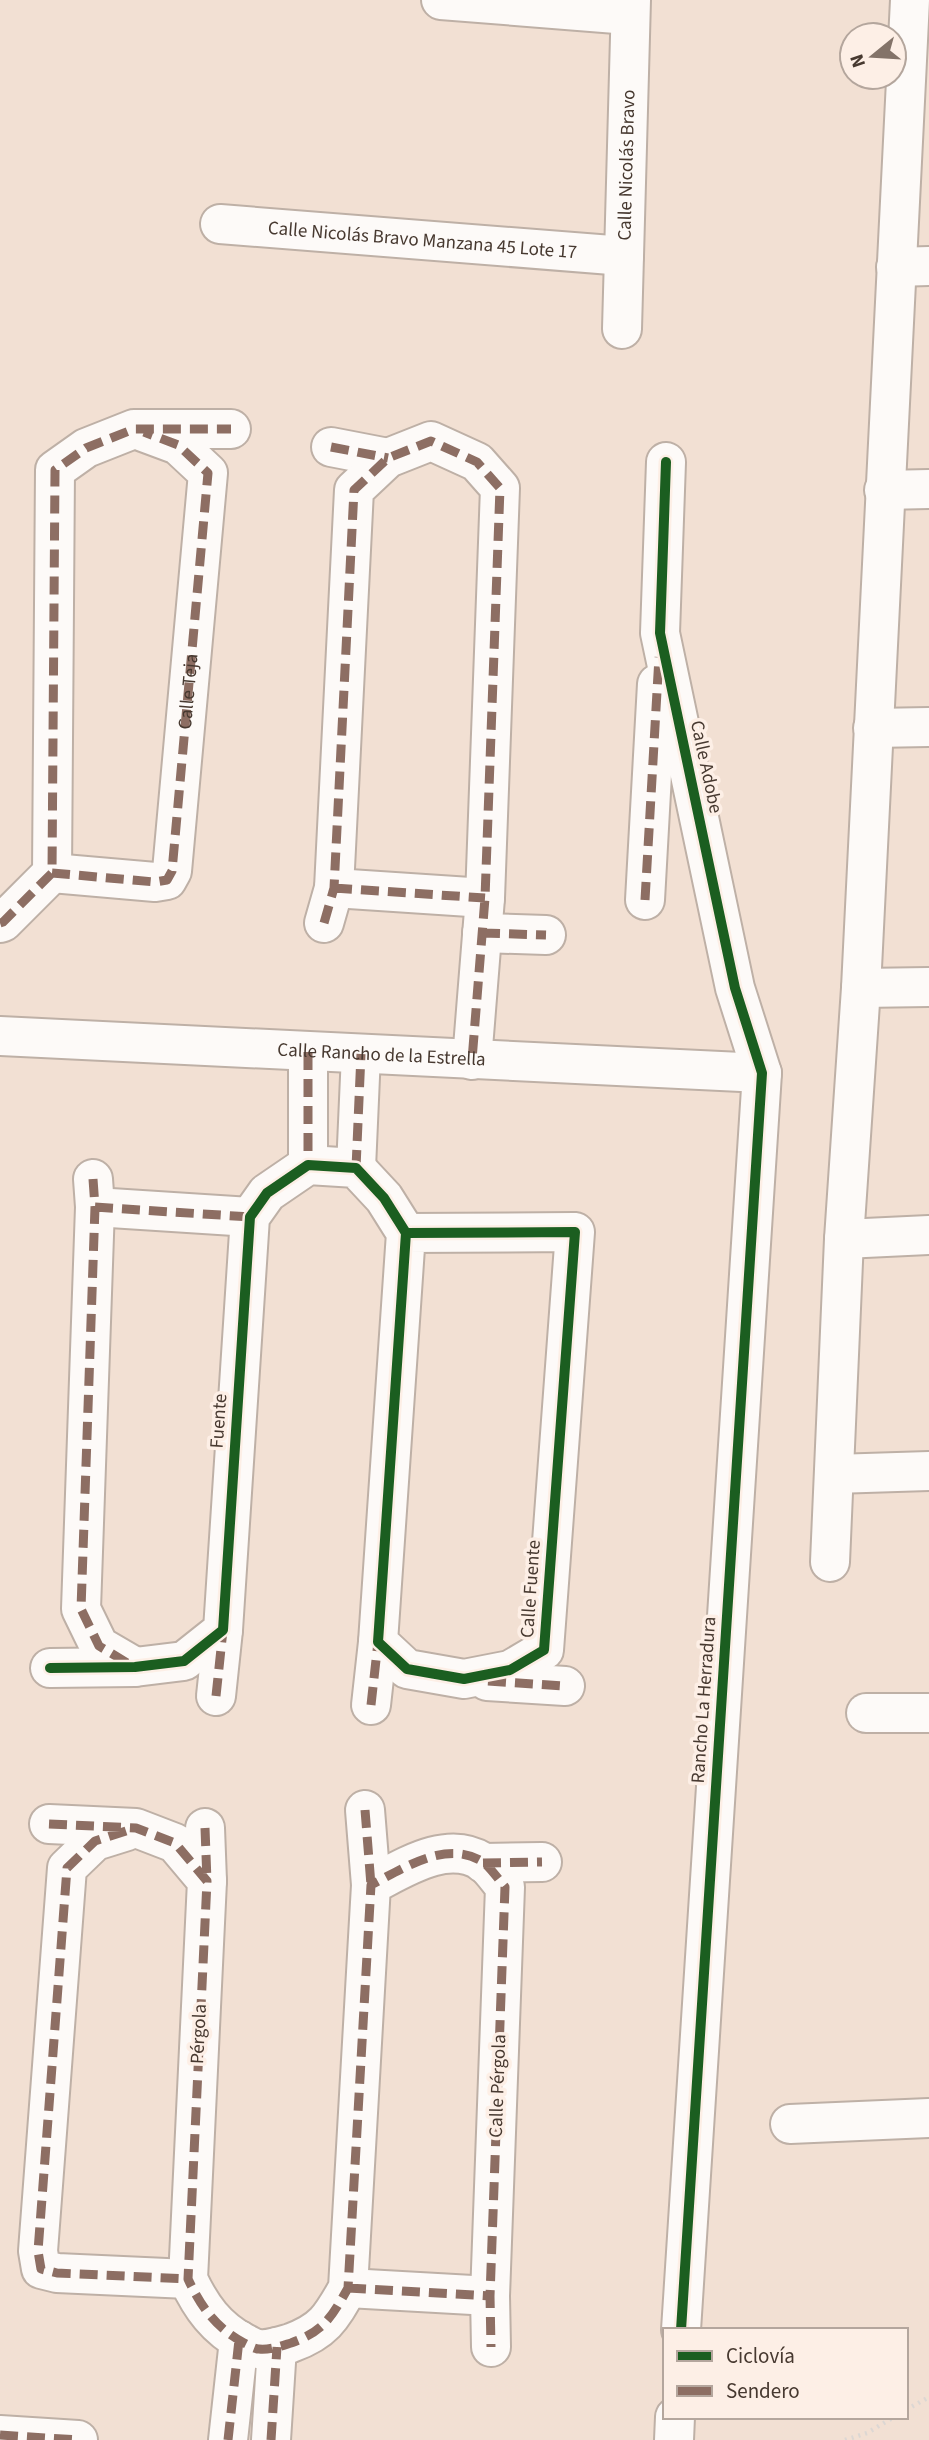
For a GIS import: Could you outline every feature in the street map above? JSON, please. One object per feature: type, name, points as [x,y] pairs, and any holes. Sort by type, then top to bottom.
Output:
[{"type":"street","points":[[441,0],[630,8]]},
{"type":"street","name":"Calle Nicolás Bravo","points":[[622,329],[630,8]]},
{"type":"street","points":[[830,1562],[844,1239],[861,988],[884,490],[912,266],[916,15]]},
{"type":"street","name":"Calle Nicolás Bravo Manzana 45 Lote 17","points":[[220,224],[624,256]]},
{"type":"street","points":[[0,923],[52,873],[55,470],[86,448],[134,429],[231,429]]},
{"type":"street","name":"Calle Teja","points":[[52,873],[155,882],[167,880],[172,871],[208,473],[178,445],[134,429]]},
{"type":"street","points":[[472,1060],[483,915],[500,488],[477,462],[430,441],[388,458],[354,490],[329,905],[483,915],[546,934]]},
{"type":"street","points":[[331,446],[388,458]]},
{"type":"street","name":"Calle Adobe","points":[[645,900],[660,633],[666,462]]},
{"type":"street","points":[[884,490],[929,489]]},
{"type":"street","name":"Calle Adobe","points":[[660,633],[735,988],[762,1073]]},
{"type":"street","points":[[873,728],[929,727]]},
{"type":"street","points":[[861,988],[929,987]]},
{"type":"street","name":"Calle Rancho de la Estrella","points":[[0,1036],[762,1073]]},
{"type":"street","points":[[308,1052],[332,1166],[384,1198],[406,1233],[378,1642],[371,1705]]},
{"type":"street","points":[[332,1166],[361,1054]]},
{"type":"street","name":"Rancho La Herradura","points":[[681,2328],[762,1073]]},
{"type":"street","points":[[135,1667],[99,1646],[80,1609],[94,1193],[250,1217],[267,1193],[332,1166]]},
{"type":"street","name":"Fuente","points":[[216,1696],[223,1630],[250,1217]]},
{"type":"street","name":"Calle Fuente","points":[[378,1642],[407,1669],[464,1679],[510,1670],[544,1650],[575,1232],[406,1233]]},
{"type":"street","points":[[844,1239],[929,1235]]},
{"type":"street","points":[[834,1474],[929,1471]]},
{"type":"street","points":[[50,1668],[135,1667],[184,1661],[223,1630]]},
{"type":"street","points":[[464,1679],[565,1686]]},
{"type":"street","points":[[866,1713],[929,1713]]},
{"type":"street","points":[[136,1828],[95,1841],[66,1868],[38,2251],[41,2269],[57,2273],[188,2279],[198,2301],[216,2324],[258,2345],[312,2335],[334,2313],[348,2288],[371,1885],[365,1810]]},
{"type":"street","points":[[49,1824],[136,1828],[174,1843],[207,1881]]},
{"type":"street","name":"Pérgola","points":[[188,2279],[207,1881],[205,1828]]},
{"type":"street","points":[[371,1885],[415,1862],[456,1852],[484,1863],[542,1863]]},
{"type":"street","name":"Calle Pérgola","points":[[484,1863],[505,1887],[490,2296],[491,2347]]},
{"type":"street","points":[[790,2124],[929,2118]]},
{"type":"street","points":[[348,2288],[490,2296]]},
{"type":"street","points":[[228,2440],[258,2345]]},
{"type":"street","points":[[258,2345],[271,2440]]},
{"type":"street","points":[[674,2440],[675,2419]]},
{"type":"street","points":[[0,2435],[78,2440]]},
{"type":"path","points":[[908,2409],[929,2397]]},
{"type":"path","points":[[845,2440],[867,2433],[891,2419]]},
{"type":"marked path","points":[[0,923],[52,873],[55,470],[86,448],[134,429],[231,429]]},
{"type":"marked path","points":[[52,873],[155,882],[167,880],[172,871],[208,473],[178,445],[144,432]]},
{"type":"marked path","points":[[324,923],[334,888],[354,490],[388,458],[431,441],[477,462],[500,488],[485,898],[472,1060]]},
{"type":"marked path","points":[[331,447],[388,458]]},
{"type":"marked path","points":[[645,900],[659,657]]},
{"type":"marked path","points":[[334,888],[485,898]]},
{"type":"marked path","points":[[482,933],[546,935]]},
{"type":"marked path","points":[[308,1052],[308,1165]]},
{"type":"marked path","points":[[356,1168],[361,1054]]},
{"type":"marked path","points":[[93,1179],[95,1207],[81,1609],[99,1646],[129,1664]]},
{"type":"marked path","points":[[95,1207],[250,1217]]},
{"type":"marked path","points":[[216,1696],[223,1630]]},
{"type":"marked path","points":[[371,1705],[378,1642]]},
{"type":"marked path","points":[[488,1681],[565,1686]]},
{"type":"marked path","points":[[365,1810],[371,1885]]},
{"type":"marked path","points":[[49,1824],[136,1828],[175,1843],[207,1881],[188,2279],[198,2299],[217,2324],[257,2349],[291,2343],[311,2334],[326,2322],[348,2288],[371,1885],[411,1864],[440,1855],[469,1856],[483,1862],[492,1870],[505,1887],[490,2296],[491,2347]]},
{"type":"marked path","points":[[205,1828],[207,1881]]},
{"type":"marked path","points":[[126,1831],[95,1841],[67,1868],[38,2251],[41,2269],[57,2273],[188,2279]]},
{"type":"marked path","points":[[483,1863],[542,1862]]},
{"type":"marked path","points":[[348,2288],[490,2296]]},
{"type":"marked path","points":[[228,2440],[239,2340]]},
{"type":"marked path","points":[[271,2440],[277,2347]]},
{"type":"marked path","points":[[0,2435],[78,2440]]},
{"type":"cycle path","points":[[666,462],[660,633],[735,988],[762,1073],[681,2328]]},
{"type":"cycle path","points":[[50,1668],[135,1667],[184,1661],[223,1630],[250,1217],[267,1193],[308,1165],[356,1168],[384,1198],[406,1233],[378,1642],[407,1669],[464,1679],[510,1670],[544,1650],[575,1232],[406,1233]]}]
